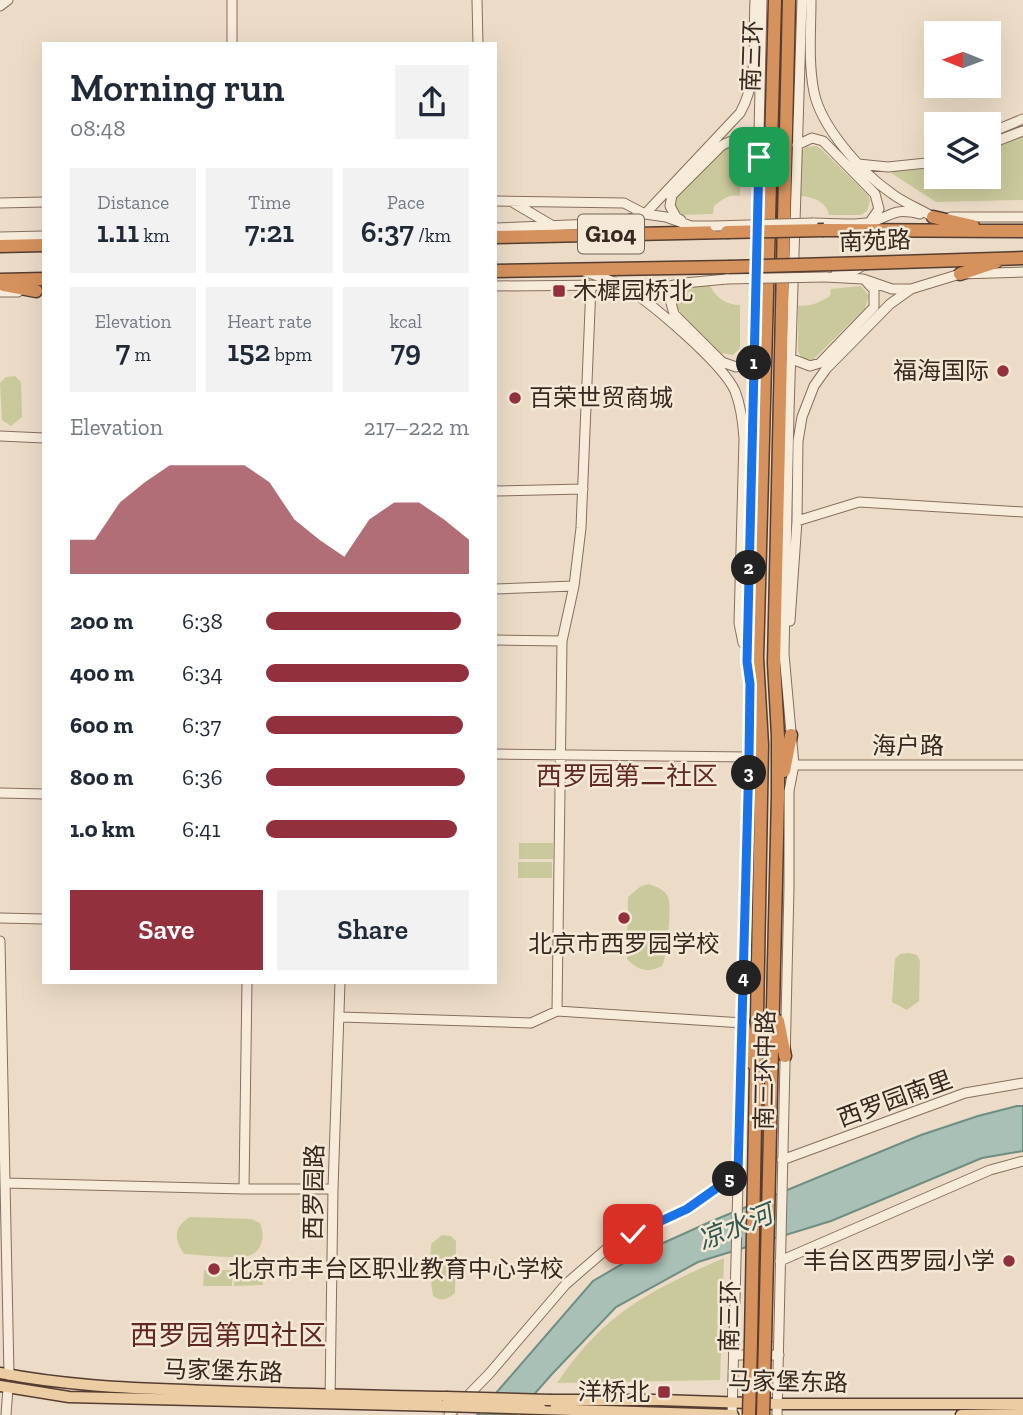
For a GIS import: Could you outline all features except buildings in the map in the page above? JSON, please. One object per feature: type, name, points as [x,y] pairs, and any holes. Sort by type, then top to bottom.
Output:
[{"type":"highway","name":"南三环","points":[[749,1415],[762,745],[752,660],[775,0]]},
{"type":"highway","name":"南三环","points":[[763,1415],[765,1263],[775,1178],[773,993],[778,796],[775,637],[789,0]]},
{"type":"highway","points":[[933,217],[997,232]]},
{"type":"highway","name":"南苑路","points":[[818,227],[1023,231]]},
{"type":"highway","name":"G104","points":[[497,236],[818,227]]},
{"type":"highway","points":[[0,246],[42,245]]},
{"type":"highway","points":[[960,274],[1016,258]]},
{"type":"highway","name":"南苑路","points":[[728,273],[868,263],[1016,258]]},
{"type":"highway","name":"G104","points":[[499,272],[576,269],[728,273]]},
{"type":"highway","points":[[0,282],[42,279]]},
{"type":"highway","points":[[0,282],[40,291]]},
{"type":"highway","points":[[775,637],[784,654]]},
{"type":"highway","points":[[750,684],[752,660]]},
{"type":"highway","points":[[778,796],[791,735]]},
{"type":"highway","points":[[773,993],[785,1056]]},
{"type":"highway","points":[[743,1023],[757,1087]]},
{"type":"main road","name":"马家堡东路","points":[[5,1374],[88,1386],[446,1406],[732,1415]]},
{"type":"main road","name":"马家堡东路","points":[[4,1387],[69,1397],[330,1399]]},
{"type":"main road","name":"马家堡东路","points":[[550,1408],[732,1402],[778,1410],[1023,1404]]},
{"type":"main road","points":[[961,1415],[1023,1414]]},
{"type":"street","points":[[0,6],[8,0]]},
{"type":"street","points":[[232,0],[232,42]]},
{"type":"street","points":[[477,0],[478,42]]},
{"type":"street","points":[[497,228],[617,223],[645,214],[740,113],[749,96],[754,0]]},
{"type":"street","points":[[752,660],[757,147],[762,0]]},
{"type":"street","points":[[802,0],[797,145],[812,138],[823,141],[875,194],[879,209],[870,223]]},
{"type":"street","points":[[811,0],[810,61],[814,94],[826,121],[858,164],[892,194],[933,217]]},
{"type":"street","points":[[1001,128],[1023,119]]},
{"type":"street","points":[[1001,139],[1023,131]]},
{"type":"street","points":[[691,226],[676,218],[670,206],[672,195],[721,146],[731,140],[739,139],[757,147]]},
{"type":"street","name":"南三环中路","points":[[778,1410],[780,1261],[775,1178],[782,1160],[789,790],[794,765],[784,654],[797,145]]},
{"type":"street","points":[[858,164],[888,167],[922,164]]},
{"type":"street","points":[[497,201],[624,203],[645,214],[666,217],[691,226],[721,229]]},
{"type":"street","points":[[509,201],[555,227]]},
{"type":"street","points":[[0,203],[42,202]]},
{"type":"street","points":[[818,227],[870,223],[891,212],[909,211],[933,217],[1023,217]]},
{"type":"street","points":[[0,237],[42,236]]},
{"type":"street","points":[[825,277],[855,270],[868,263]]},
{"type":"street","points":[[576,269],[623,286],[647,291],[728,273]]},
{"type":"street","points":[[788,692],[797,520],[798,441],[802,417],[814,386],[826,369],[890,304],[911,289],[960,274],[1023,272]]},
{"type":"street","name":"南苑路","points":[[728,273],[825,277]]},
{"type":"street","points":[[825,277],[865,280],[892,289],[911,289]]},
{"type":"street","points":[[792,359],[810,366],[820,363],[874,307],[874,290],[865,280]]},
{"type":"street","points":[[684,283],[673,292],[670,299],[674,314],[681,322],[728,366],[743,365],[754,356]]},
{"type":"street","points":[[557,1011],[562,641],[574,586],[583,489],[591,285]]},
{"type":"street","points":[[497,286],[623,286],[656,309],[721,368],[734,390],[742,418],[744,439],[739,623],[752,660]]},
{"type":"street","points":[[0,292],[40,291]]},
{"type":"street","points":[[0,436],[42,438]]},
{"type":"street","points":[[497,491],[583,489]]},
{"type":"street","points":[[797,520],[859,502],[1023,512]]},
{"type":"street","points":[[497,589],[574,586]]},
{"type":"street","points":[[497,640],[562,641]]},
{"type":"street","name":"南三环中路","points":[[732,1415],[750,684]]},
{"type":"street","points":[[497,754],[749,757]]},
{"type":"street","name":"海户路","points":[[794,765],[1023,765]]},
{"type":"street","points":[[0,793],[42,794]]},
{"type":"street","points":[[0,918],[42,919]]},
{"type":"street","points":[[0,941],[5,1183],[5,1374]]},
{"type":"street","points":[[244,1189],[247,984]]},
{"type":"street","name":"西罗园路","points":[[330,1399],[340,984]]},
{"type":"street","points":[[340,1017],[531,1023],[557,1011],[743,1023]]},
{"type":"street","name":"西罗园南里","points":[[782,1160],[965,1093],[1023,1083]]},
{"type":"street","points":[[780,1261],[990,1170],[1023,1161]]},
{"type":"street","points":[[446,1406],[489,1374],[566,1284],[610,1246],[687,1209],[738,1173]]},
{"type":"street","points":[[5,1183],[333,1189]]},
{"type":"street","points":[[734,1355],[779,1355]]},
{"type":"street","points":[[4,1387],[6,1415]]},
{"type":"green space","points":[[1023,132],[1023,200],[936,202],[891,173],[897,169],[924,169],[924,189],[1001,189],[1001,142]]},
{"type":"green space","points":[[734,144],[740,149],[740,196],[729,196],[720,201],[714,206],[713,214],[679,215],[673,208],[676,195],[723,145]]},
{"type":"green space","points":[[816,146],[868,195],[870,200],[867,211],[861,215],[829,215],[819,201],[801,196],[802,151],[806,147]]},
{"type":"green space","points":[[709,283],[721,299],[740,305],[740,348],[733,355],[721,353],[675,306],[673,293],[679,284]]},
{"type":"green space","points":[[861,286],[869,296],[865,308],[812,360],[802,359],[798,351],[798,306],[822,301],[830,296],[831,289]]},
{"type":"green space","points":[[15,376],[21,382],[22,417],[11,426],[2,420],[0,383],[6,377]]},
{"type":"green space","points":[[519,843],[553,843],[553,859],[519,859]]},
{"type":"green space","points":[[518,862],[552,862],[552,878],[518,878]]},
{"type":"green space","points":[[649,884],[667,894],[669,902],[664,961],[662,966],[652,970],[639,968],[627,959],[628,897],[641,886]]},
{"type":"green space","points":[[900,954],[917,955],[920,961],[919,1001],[907,1010],[892,1002],[895,959]]},
{"type":"green space","points":[[190,1217],[251,1219],[260,1223],[262,1242],[253,1254],[242,1257],[184,1254],[177,1234],[180,1225]]},
{"type":"green space","points":[[442,1235],[451,1236],[456,1241],[455,1293],[442,1300],[433,1296],[430,1275],[431,1244]]},
{"type":"green space","points":[[724,1258],[720,1380],[557,1383],[592,1339],[611,1321],[651,1294]]},
{"type":"green space","points":[[204,1270],[233,1270],[232,1286],[203,1286]]},
{"type":"green space","points":[[234,1270],[263,1270],[263,1285],[234,1286]]},
{"type":"water","name":"凉水河","points":[[1023,1106],[1023,1151],[982,1158],[831,1221],[698,1262],[616,1307],[516,1415],[477,1415],[593,1281],[641,1253],[921,1135]]},
{"type":"place","name":"木樨园桥北","points":[[559,291]]},
{"type":"place","name":"福海国际","points":[[1003,371]]},
{"type":"place","name":"百荣世贸商城","points":[[515,398]]},
{"type":"place","name":"北京市西罗园学校","points":[[624,918]]},
{"type":"place","name":"丰台区西罗园小学","points":[[1009,1261]]},
{"type":"place","name":"北京市丰台区职业教育中心学校","points":[[214,1269]]},
{"type":"place","name":"洋桥北","points":[[664,1392]]},
{"type":"district","name":"西罗园第二社区","points":[[627,776]]},
{"type":"district","name":"西罗园第四社区","points":[[228,1335]]},
{"type":"route","points":[[633,1234],[687,1209],[738,1173],[749,757],[750,684],[747,662],[759,157]]}]
